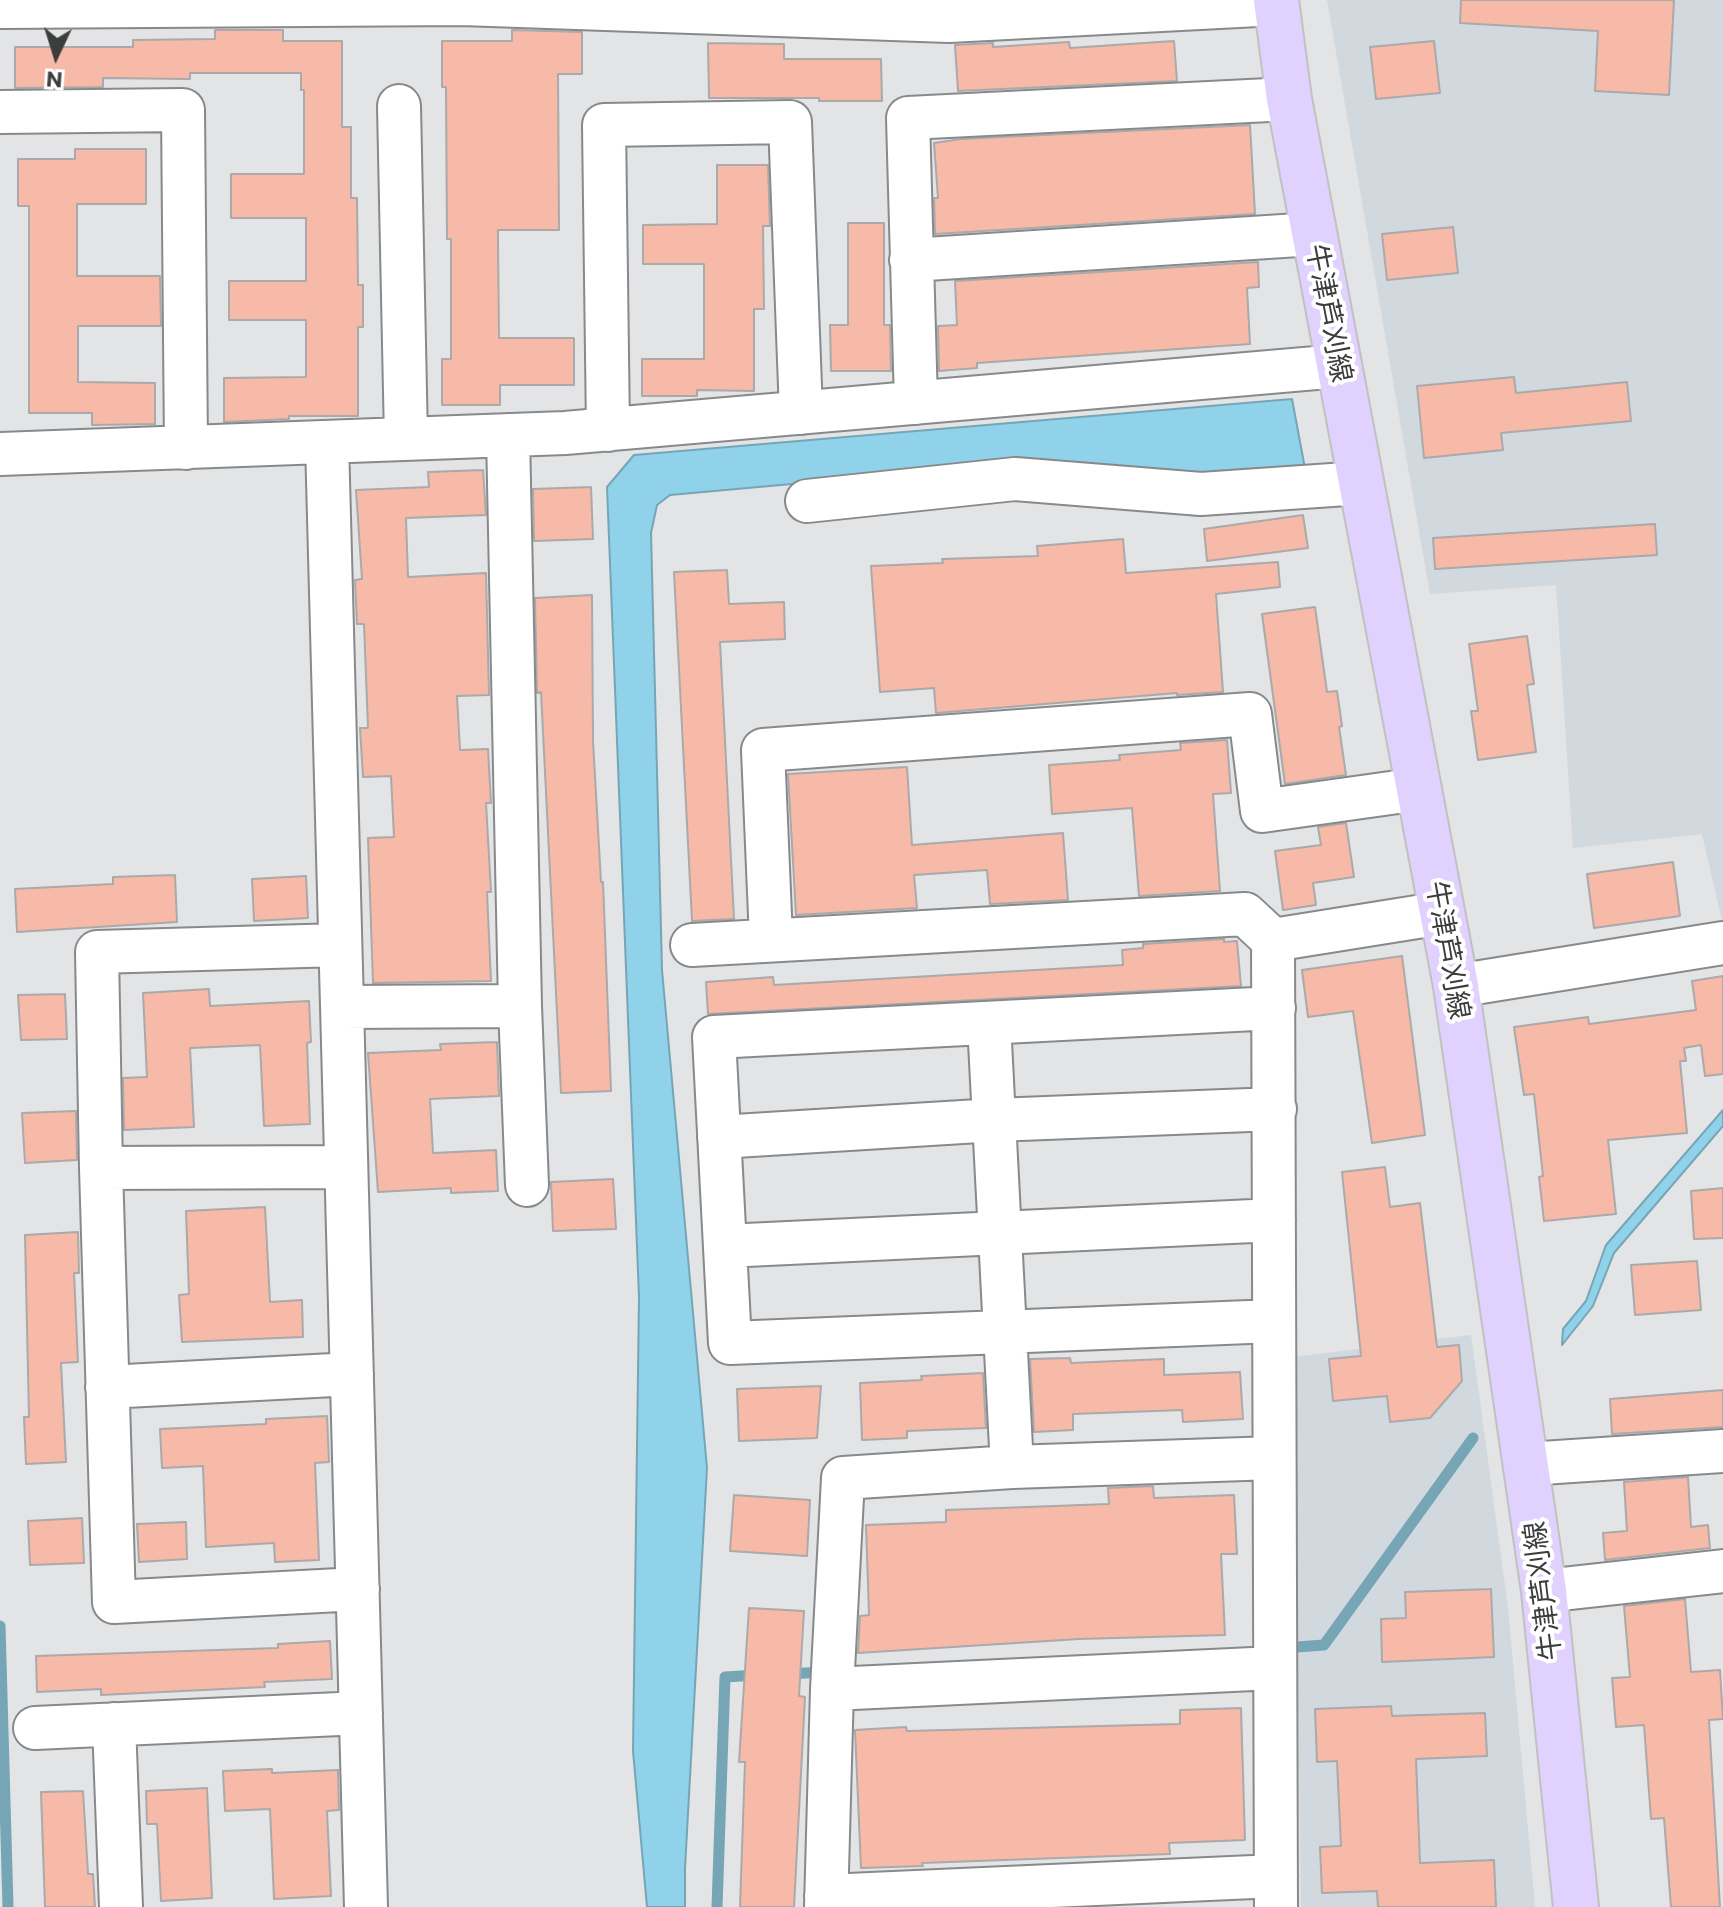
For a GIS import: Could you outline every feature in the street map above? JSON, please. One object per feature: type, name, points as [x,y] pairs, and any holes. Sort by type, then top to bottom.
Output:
[{"type":"main road","name":"牛津芦刈線","points":[[1276,2],[1289,99],[1456,986],[1544,1591],[1576,1907]]},
{"type":"street","points":[[0,7],[462,4],[949,21],[1276,2]]},
{"type":"street","points":[[916,403],[908,118],[1289,99]]},
{"type":"street","points":[[399,106],[406,439]]},
{"type":"street","points":[[0,112],[183,110],[186,448]]},
{"type":"street","points":[[608,430],[604,125],[790,122],[801,413]]},
{"type":"street","points":[[911,260],[1314,234]]},
{"type":"street","points":[[0,454],[608,430],[1339,366]]},
{"type":"street","points":[[508,435],[520,1006],[527,1185]]},
{"type":"street","points":[[327,442],[366,1907]]},
{"type":"street","points":[[807,501],[1015,479],[1201,494],[1361,483]]},
{"type":"street","points":[[771,939],[763,750],[1250,714],[1262,811],[1419,789]]},
{"type":"street","points":[[1273,940],[1442,913]]},
{"type":"street","points":[[692,945],[1245,914],[1273,940],[1276,1892],[826,1902],[843,1478],[1012,1467],[1274,1458]]},
{"type":"street","points":[[1456,986],[1723,943]]},
{"type":"street","points":[[340,945],[97,952],[107,1387],[114,1602],[358,1589]]},
{"type":"street","points":[[342,1007],[520,1006]]},
{"type":"street","points":[[1274,1008],[714,1037],[730,1343],[1274,1321]]},
{"type":"street","points":[[989,1023],[1012,1467]]},
{"type":"street","points":[[719,1137],[995,1120],[1275,1109]]},
{"type":"street","points":[[101,1168],[346,1167]]},
{"type":"street","points":[[725,1246],[1274,1220]]},
{"type":"street","points":[[107,1387],[352,1374]]},
{"type":"street","points":[[1527,1464],[1723,1451]]},
{"type":"street","points":[[1544,1591],[1723,1571]]},
{"type":"street","points":[[833,1676],[1274,1654]]},
{"type":"street","points":[[35,1728],[361,1713]]},
{"type":"street","points":[[114,1724],[121,1907]]},
{"type":"shaded area","points":[[1327,0],[1723,0],[1723,925],[1702,834],[1573,848],[1556,585],[1430,594]]},
{"type":"shaded area","points":[[1471,1335],[1508,1608],[1535,1907],[1301,1907],[1294,1357]]},
{"type":"water","points":[[1292,399],[1306,474],[1203,480],[1014,464],[670,495],[657,505],[651,533],[662,970],[707,1468],[685,1907],[647,1907],[633,1751],[639,1297],[607,487],[634,455]]},
{"type":"water","points":[[1723,1110],[1723,1126],[1614,1253],[1593,1306],[1562,1345],[1563,1329],[1586,1301],[1606,1245]]},
{"type":"building","points":[[1461,0],[1674,0],[1669,95],[1595,91],[1598,31],[1460,23]]},
{"type":"building","points":[[215,30],[283,30],[283,41],[342,41],[342,127],[351,127],[351,198],[357,198],[358,285],[363,285],[363,327],[358,327],[358,416],[289,416],[289,419],[224,422],[224,378],[306,377],[306,320],[229,320],[229,281],[306,281],[306,218],[231,218],[231,174],[304,174],[304,90],[301,90],[301,73],[190,73],[190,79],[103,78],[103,87],[15,88],[15,47],[133,47],[133,40],[215,39]]},
{"type":"building","points":[[512,30],[582,32],[582,74],[558,74],[559,230],[498,230],[499,338],[574,338],[574,385],[500,385],[500,405],[442,405],[442,359],[451,359],[451,239],[447,239],[446,87],[442,87],[442,41],[512,41]]},
{"type":"building","points":[[1174,41],[1177,81],[958,91],[955,45],[993,43],[993,47],[1069,42],[1070,48]]},
{"type":"building","points":[[1434,41],[1440,93],[1376,99],[1370,47]]},
{"type":"building","points":[[708,43],[784,44],[784,59],[881,59],[882,101],[709,98]]},
{"type":"building","points":[[1250,125],[1255,214],[935,234],[934,198],[938,198],[934,143],[961,139]]},
{"type":"building","points":[[75,149],[146,149],[146,204],[77,204],[77,276],[160,276],[161,326],[78,326],[78,382],[155,383],[155,424],[92,425],[92,413],[29,413],[29,206],[18,206],[18,159],[75,159]]},
{"type":"building","points":[[717,165],[768,165],[770,226],[763,226],[764,309],[754,309],[754,391],[697,390],[697,396],[642,396],[642,359],[704,359],[704,264],[643,264],[643,225],[717,224]]},
{"type":"building","points":[[848,223],[884,223],[884,325],[890,325],[891,371],[831,371],[830,325],[848,325]]},
{"type":"building","points":[[1453,227],[1458,273],[1387,280],[1382,234]]},
{"type":"building","points":[[1258,262],[1259,287],[1247,288],[1250,344],[977,363],[977,368],[939,371],[938,326],[957,325],[955,281]]},
{"type":"building","points":[[1514,377],[1516,393],[1627,382],[1631,421],[1501,433],[1503,450],[1424,458],[1417,386]]},
{"type":"building","points":[[483,470],[486,515],[406,518],[408,577],[486,573],[489,695],[457,696],[460,750],[488,749],[491,803],[486,803],[491,892],[487,892],[491,981],[373,983],[368,838],[394,837],[391,776],[363,777],[360,728],[368,728],[364,624],[357,624],[355,580],[362,579],[356,490],[429,487],[428,472]]},
{"type":"building","points":[[591,487],[593,539],[534,541],[533,489]]},
{"type":"building","points":[[1303,515],[1308,548],[1207,561],[1204,529]]},
{"type":"building","points":[[1655,524],[1657,555],[1435,569],[1433,538]]},
{"type":"building","points":[[1123,539],[1126,573],[1278,562],[1280,587],[1216,594],[1223,692],[936,713],[934,688],[880,692],[871,566],[943,563],[942,559],[1038,556],[1037,546]]},
{"type":"building","points":[[727,570],[729,604],[784,602],[785,639],[720,642],[734,919],[692,921],[674,572]]},
{"type":"building","points":[[592,595],[593,741],[603,882],[611,1091],[561,1093],[541,692],[537,693],[535,598]]},
{"type":"building","points":[[1315,607],[1327,692],[1337,691],[1346,775],[1285,784],[1262,614]]},
{"type":"building","points":[[1527,636],[1534,684],[1527,685],[1536,752],[1478,760],[1471,711],[1478,711],[1469,644]]},
{"type":"building","points":[[1227,740],[1231,793],[1213,794],[1220,891],[1139,896],[1132,808],[1052,814],[1049,765],[1120,760],[1119,755],[1181,750],[1180,743]]},
{"type":"building","points":[[907,767],[912,845],[1063,833],[1068,900],[990,904],[987,870],[914,875],[917,908],[796,915],[788,774]]},
{"type":"building","points":[[1346,823],[1354,877],[1313,883],[1316,905],[1283,910],[1275,851],[1321,845],[1318,827]]},
{"type":"building","points":[[1673,862],[1680,916],[1594,928],[1587,874]]},
{"type":"building","points":[[175,875],[177,922],[17,932],[15,889],[113,884],[113,877]]},
{"type":"building","points":[[306,876],[308,918],[254,921],[252,879]]},
{"type":"building","points":[[1224,939],[1224,942],[1237,941],[1241,986],[708,1014],[706,982],[773,977],[774,985],[1123,965],[1122,950],[1143,948],[1143,944]]},
{"type":"building","points":[[1402,956],[1425,1135],[1372,1143],[1353,1011],[1308,1017],[1302,970]]},
{"type":"building","points":[[1723,976],[1723,1074],[1705,1076],[1701,1045],[1684,1048],[1686,1061],[1680,1061],[1687,1133],[1608,1140],[1616,1214],[1544,1221],[1539,1177],[1543,1176],[1534,1094],[1524,1095],[1514,1027],[1588,1017],[1589,1024],[1696,1010],[1692,981]]},
{"type":"building","points":[[209,989],[210,1006],[309,1001],[310,1124],[264,1126],[260,1045],[190,1048],[194,1127],[124,1130],[123,1078],[147,1077],[143,993]]},
{"type":"building","points":[[65,994],[67,1039],[21,1040],[18,995]]},
{"type":"building","points":[[497,1042],[499,1096],[430,1099],[433,1153],[496,1150],[498,1191],[451,1193],[451,1188],[378,1192],[368,1053],[441,1050],[440,1044]]},
{"type":"building","points":[[76,1111],[77,1160],[25,1163],[22,1113]]},
{"type":"building","points":[[1385,1167],[1390,1207],[1420,1203],[1437,1347],[1459,1345],[1462,1381],[1430,1418],[1390,1422],[1387,1396],[1333,1401],[1329,1359],[1361,1356],[1342,1172]]},
{"type":"building","points":[[613,1179],[616,1229],[553,1231],[551,1182]]},
{"type":"building","points":[[1723,1188],[1723,1238],[1694,1239],[1691,1191]]},
{"type":"building","points":[[265,1207],[270,1302],[302,1300],[303,1337],[182,1342],[179,1295],[189,1294],[186,1211]]},
{"type":"building","points":[[78,1232],[79,1273],[74,1273],[78,1362],[61,1363],[66,1462],[26,1464],[24,1417],[29,1417],[25,1235]]},
{"type":"building","points":[[1697,1261],[1701,1310],[1635,1315],[1631,1265]]},
{"type":"building","points":[[1070,1358],[1071,1363],[1164,1359],[1164,1375],[1240,1372],[1243,1419],[1183,1422],[1182,1410],[1073,1414],[1073,1430],[1034,1432],[1030,1359]]},
{"type":"building","points":[[983,1373],[986,1428],[907,1431],[907,1438],[862,1440],[860,1383]]},
{"type":"building","points":[[821,1386],[817,1438],[739,1441],[737,1389]]},
{"type":"building","points":[[1723,1390],[1723,1427],[1612,1434],[1610,1399]]},
{"type":"building","points":[[327,1416],[329,1462],[315,1463],[319,1560],[275,1562],[274,1543],[206,1547],[203,1466],[162,1468],[160,1429],[266,1424],[266,1419]]},
{"type":"building","points":[[1688,1477],[1691,1527],[1708,1525],[1710,1548],[1605,1560],[1603,1533],[1627,1531],[1624,1482]]},
{"type":"building","points":[[1153,1486],[1154,1498],[1234,1495],[1237,1554],[1221,1554],[1225,1635],[1079,1639],[858,1653],[860,1616],[869,1615],[866,1525],[946,1522],[946,1510],[1109,1504],[1108,1488]]},
{"type":"building","points":[[734,1495],[810,1500],[807,1556],[730,1551]]},
{"type":"building","points":[[82,1518],[84,1563],[30,1565],[28,1521]]},
{"type":"building","points":[[186,1522],[187,1559],[139,1562],[137,1524]]},
{"type":"building","points":[[1491,1589],[1494,1657],[1382,1662],[1381,1619],[1406,1618],[1405,1592]]},
{"type":"building","points":[[1685,1599],[1691,1672],[1720,1670],[1723,1719],[1709,1720],[1720,1907],[1671,1907],[1664,1818],[1651,1819],[1644,1725],[1616,1727],[1612,1678],[1630,1677],[1624,1606]]},
{"type":"building","points":[[749,1608],[804,1611],[799,1696],[805,1697],[794,1907],[740,1907],[745,1762],[739,1762]]},
{"type":"building","points":[[330,1641],[332,1679],[264,1682],[265,1687],[101,1695],[101,1689],[37,1692],[36,1656],[278,1648],[278,1644]]},
{"type":"building","points":[[1391,1706],[1392,1716],[1485,1713],[1487,1756],[1416,1759],[1420,1863],[1494,1860],[1496,1907],[1378,1907],[1377,1891],[1322,1893],[1320,1847],[1341,1846],[1337,1761],[1317,1762],[1315,1709]]},
{"type":"building","points":[[1241,1708],[1245,1840],[1169,1843],[1170,1854],[861,1868],[855,1730],[1180,1724],[1180,1710]]},
{"type":"building","points":[[272,1769],[272,1773],[338,1770],[339,1810],[327,1811],[331,1896],[274,1899],[270,1809],[225,1811],[223,1771]]},
{"type":"building","points":[[207,1788],[212,1898],[161,1901],[157,1824],[147,1824],[146,1791]]},
{"type":"building","points":[[83,1791],[88,1874],[93,1874],[95,1907],[45,1907],[41,1792]]},
{"type":"waterway","points":[[1283,1648],[1324,1645],[1473,1438]]},
{"type":"waterway","points":[[0,1626],[8,1907]]},
{"type":"waterway","points":[[787,1674],[826,1672]]},
{"type":"waterway","points":[[717,1907],[725,1677],[758,1675]]}]
